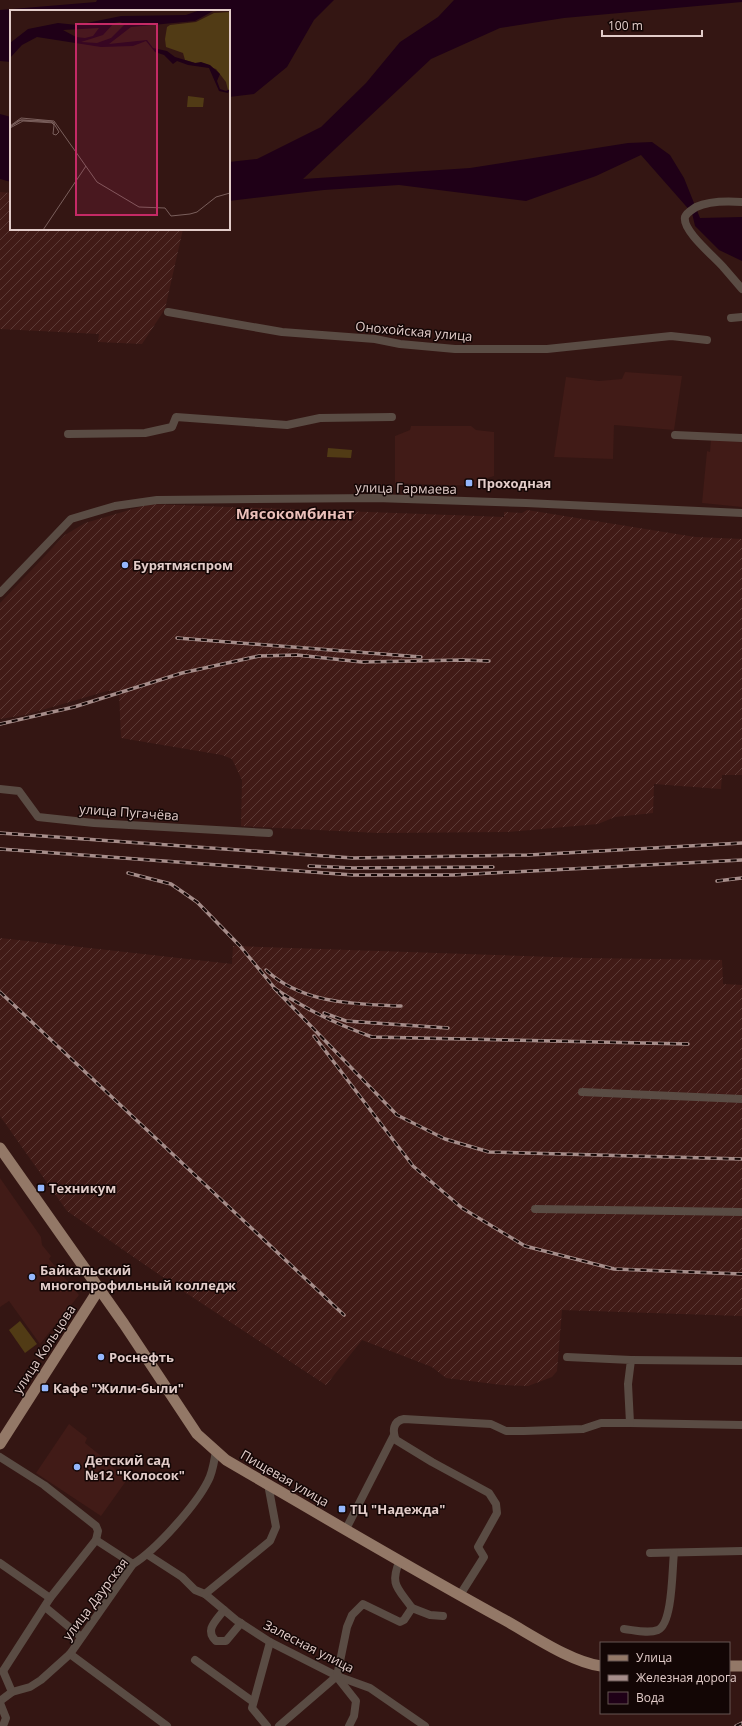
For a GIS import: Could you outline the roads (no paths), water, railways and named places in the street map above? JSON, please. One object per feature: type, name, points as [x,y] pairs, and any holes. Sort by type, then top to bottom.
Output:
[{"type":"main road","name":"Пищевая улица","points":[[0,1148],[99,1289],[197,1434],[226,1460],[460,1595],[579,1661],[600,1666]]},
{"type":"main road","name":"улица Кольцова","points":[[0,1444],[99,1289]]},
{"type":"main road","points":[[730,1666],[742,1666]]},
{"type":"street","points":[[742,202],[702,205],[689,211],[685,218],[686,223],[699,244],[724,267],[742,289]]},
{"type":"street","name":"Онохойская улица","points":[[168,312],[282,332],[375,339],[400,344],[455,349],[546,349],[671,336],[707,340]]},
{"type":"street","points":[[731,318],[742,317]]},
{"type":"street","points":[[68,434],[145,433],[172,427],[176,417],[287,425],[320,418],[392,417]]},
{"type":"street","points":[[675,435],[742,438]]},
{"type":"street","name":"улица Гармаева","points":[[0,593],[71,519],[115,506],[157,500],[361,498],[526,503],[742,513]]},
{"type":"street","name":"улица Пугачёва","points":[[0,789],[18,791],[38,817],[94,823],[269,833]]},
{"type":"street","points":[[582,1092],[742,1099]]},
{"type":"street","points":[[535,1209],[742,1212]]},
{"type":"street","points":[[567,1357],[631,1360],[742,1361]]},
{"type":"street","points":[[630,1423],[628,1384],[631,1360]]},
{"type":"street","points":[[346,1529],[394,1435],[395,1426],[399,1420],[404,1419],[491,1424],[506,1431],[583,1429],[601,1423],[742,1425]]},
{"type":"street","points":[[394,1435],[396,1440],[432,1462],[489,1493],[496,1504],[497,1513],[478,1547],[484,1557],[460,1595]]},
{"type":"street","name":"улица Даурская","points":[[0,1702],[12,1692],[30,1687],[41,1680],[70,1654],[80,1636],[133,1564],[148,1555],[194,1502],[208,1481],[216,1451]]},
{"type":"street","points":[[0,1457],[44,1485],[96,1526],[98,1531],[96,1540],[50,1598],[2,1670],[12,1692]]},
{"type":"street","points":[[205,1594],[270,1541],[276,1527],[268,1484]]},
{"type":"street","points":[[96,1540],[133,1564]]},
{"type":"street","points":[[650,1553],[742,1551]]},
{"type":"street","points":[[624,1629],[651,1631],[661,1628],[665,1623],[670,1601],[674,1552]]},
{"type":"street","name":"Залесная улица","points":[[148,1555],[182,1577],[195,1590],[205,1594],[241,1623],[270,1642],[337,1676],[370,1688],[425,1726]]},
{"type":"street","points":[[400,1560],[394,1575],[395,1584],[412,1608],[430,1615],[443,1616]]},
{"type":"street","points":[[0,1563],[50,1598]]},
{"type":"street","points":[[279,1726],[337,1676],[347,1628],[352,1615],[364,1604],[400,1622],[404,1620],[412,1608]]},
{"type":"street","points":[[45,1607],[80,1636]]},
{"type":"street","points":[[224,1610],[212,1626],[210,1632],[211,1636],[216,1641],[226,1641],[241,1623]]},
{"type":"street","points":[[267,1726],[252,1708],[252,1701],[261,1677],[270,1642]]},
{"type":"street","points":[[70,1654],[167,1726]]},
{"type":"street","points":[[195,1660],[252,1701]]},
{"type":"street","points":[[337,1676],[356,1701],[354,1716],[349,1726]]},
{"type":"street","points":[[0,1702],[6,1718],[3,1726]]},
{"type":"water","points":[[97,0],[334,0],[314,20],[287,67],[254,94],[230,97],[230,10],[10,10],[10,62],[0,61],[0,10],[96,2]]},
{"type":"water","points":[[454,0],[742,0],[742,2],[564,18],[500,28],[431,59],[303,179],[470,168],[628,143],[652,142],[670,155],[684,178],[700,218],[742,217],[742,261],[719,250],[695,226],[692,213],[641,155],[596,176],[526,201],[399,185],[324,190],[230,201],[230,162],[257,159],[321,127],[366,83],[400,42],[438,17]]},
{"type":"water","points":[[0,114],[10,117],[10,182],[0,179]]},
{"type":"railway","points":[[177,638],[421,657]]},
{"type":"railway","points":[[0,724],[74,707],[182,673],[259,656],[297,655],[362,662],[463,660],[489,661]]},
{"type":"railway","points":[[0,833],[353,858],[529,855],[742,843]]},
{"type":"railway","points":[[0,849],[353,875],[453,875],[742,860]]},
{"type":"railway","points":[[309,866],[353,868],[493,867]]},
{"type":"railway","points":[[128,873],[171,884],[197,902],[240,946],[277,991]]},
{"type":"railway","points":[[717,881],[742,878]]},
{"type":"railway","points":[[266,970],[280,981],[296,990],[312,996],[348,1003],[401,1006]]},
{"type":"railway","points":[[688,1044],[372,1037],[321,1016],[274,988],[397,1115],[445,1139],[489,1152],[742,1159]]},
{"type":"railway","points":[[0,992],[344,1315]]},
{"type":"railway","points":[[324,1013],[346,1021],[448,1028]]},
{"type":"railway","points":[[314,1036],[413,1166],[462,1208],[525,1246],[614,1269],[742,1274]]},
{"type":"railway","points":[[736,1726],[742,1723]]},
{"type":"place","name":"Проходная","points":[[469,483]]},
{"type":"place","name":"Бурятмяспром","points":[[125,565]]},
{"type":"place","name":"Техникум","points":[[41,1188]]},
{"type":"place","name":"Байкальский многопрофильный колледж","points":[[32,1277]]},
{"type":"place","name":"Роснефть","points":[[101,1357]]},
{"type":"place","name":"Кафе \"Жили-были\"","points":[[45,1388]]},
{"type":"place","name":"Детский сад №12 \"Колосок\"","points":[[77,1467]]},
{"type":"place","name":"ТЦ \"Надежда\"","points":[[342,1509]]},
{"type":"district","name":"Мясокомбинат","points":[[295,514]]}]
